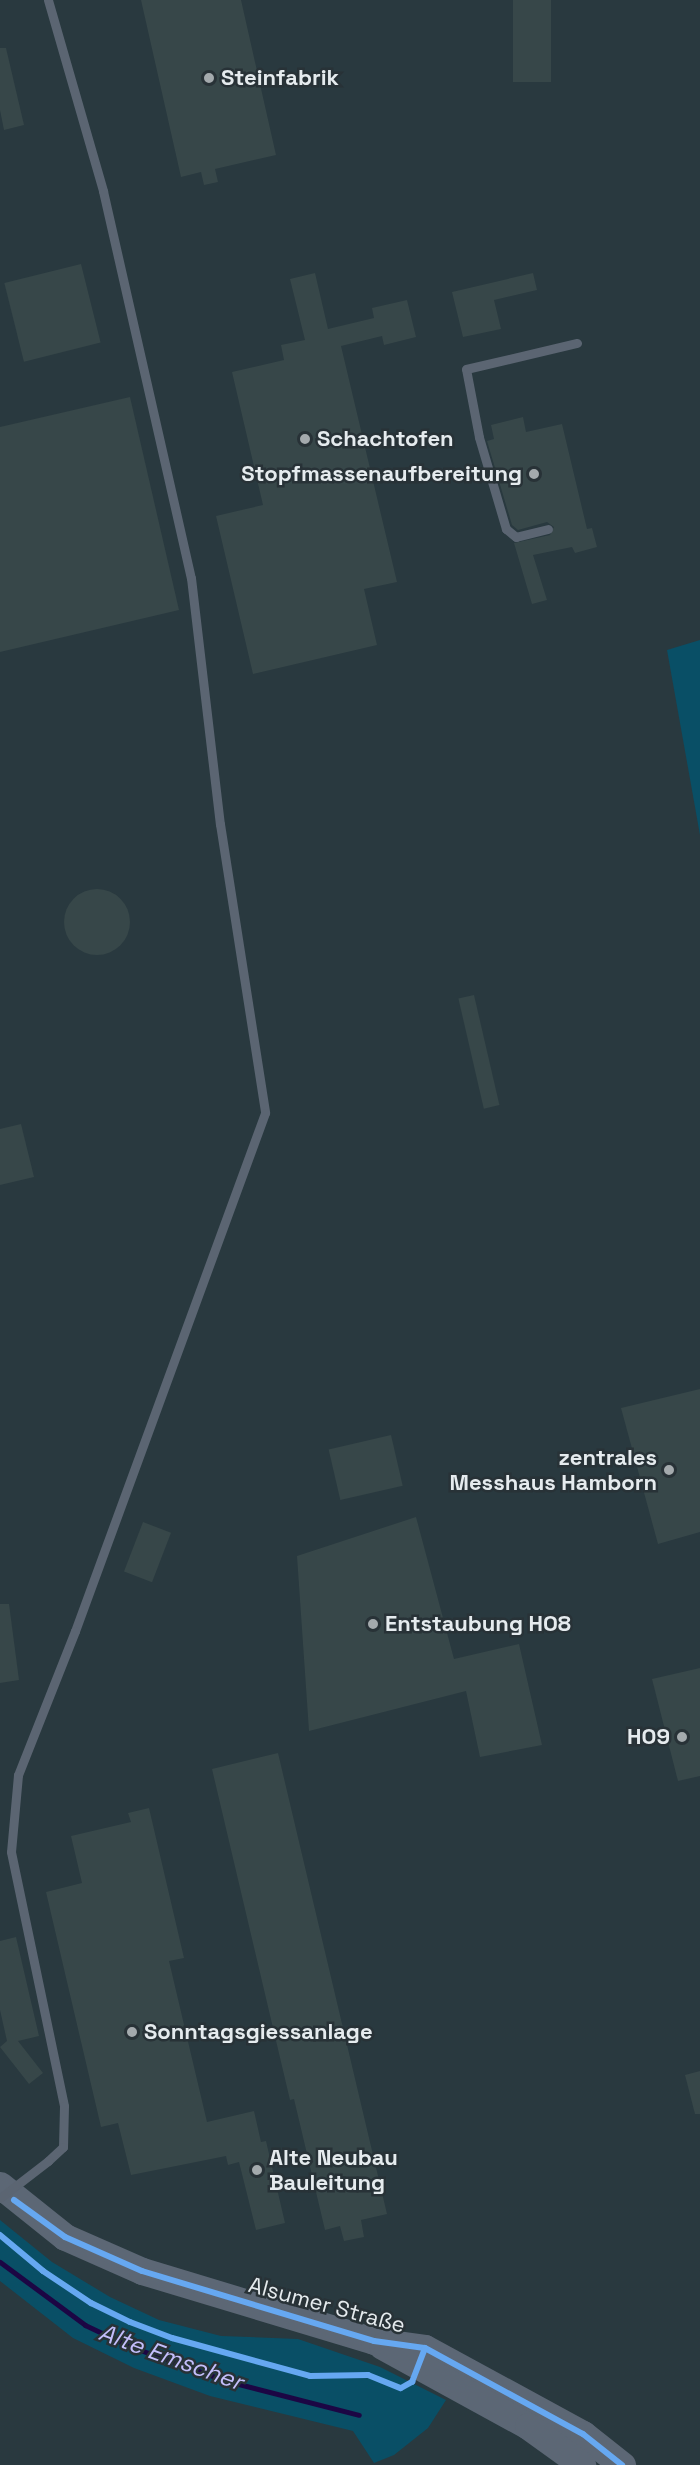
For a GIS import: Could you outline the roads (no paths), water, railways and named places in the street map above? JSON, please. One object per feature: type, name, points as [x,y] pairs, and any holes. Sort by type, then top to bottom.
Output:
[{"type":"street","name":"Alsumer Straße","points":[[0,2186],[65,2237],[142,2271],[374,2341],[425,2348],[583,2434],[622,2465]]},
{"type":"street","name":"Alsumer Straße","points":[[374,2341],[528,2427],[582,2465]]},
{"type":"lane","points":[[0,2198],[48,2162],[63,2147],[64,2106],[11,1852],[18,1775],[75,1631],[265,1113],[219,824],[191,578],[103,191],[48,0]]},
{"type":"lane","points":[[548,529],[516,537],[506,529],[479,437],[466,369],[577,343]]},
{"type":"waterway","name":"Alte Emscher","points":[[0,2262],[85,2325],[129,2346],[227,2381],[359,2415]]},
{"type":"place","name":"Steinfabrik","points":[[209,78]]},
{"type":"place","name":"Schachtofen","points":[[305,439]]},
{"type":"place","name":"Stopfmassenaufbereitung","points":[[534,474]]},
{"type":"place","name":"zentrales Messhaus Hamborn","points":[[669,1470]]},
{"type":"place","name":"Entstaubung HO8","points":[[373,1624]]},
{"type":"place","name":"HO9","points":[[682,1737]]},
{"type":"place","name":"Sonntagsgiessanlage","points":[[132,2032]]},
{"type":"place","name":"Alte Neubau Bauleitung","points":[[257,2170]]}]
